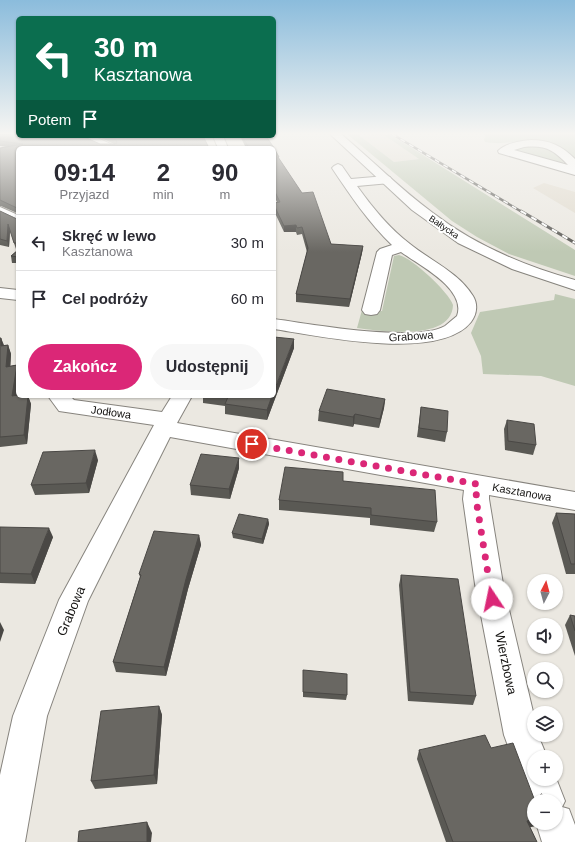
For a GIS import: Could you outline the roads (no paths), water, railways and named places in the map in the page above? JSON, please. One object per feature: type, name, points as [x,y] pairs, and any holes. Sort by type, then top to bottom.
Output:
[{"type":"street","name":"Grabowa","points":[[276,324],[385,338],[408,339],[428,337],[448,331],[462,322],[467,315],[468,305],[463,294],[450,281],[403,246],[379,224],[342,173]]},
{"type":"street","name":"Bałtycka","points":[[379,173],[430,218],[474,247],[524,269],[575,285]]},
{"type":"street","points":[[348,183],[386,180]]},
{"type":"street","points":[[0,211],[16,219]]},
{"type":"street","points":[[371,310],[385,252],[403,246]]},
{"type":"street","points":[[0,293],[16,295]]},
{"type":"street","name":"Jodłowa","points":[[60,398],[67,406],[171,415]]},
{"type":"street","name":"Grabowa","points":[[5,842],[30,716],[74,600],[171,415]]},
{"type":"street","name":"Kasztanowa","points":[[171,415],[477,484],[575,501]]},
{"type":"street","name":"Wierzbowa","points":[[477,484],[476,499],[489,584],[521,735],[527,751]]},
{"type":"street","points":[[558,830],[562,842]]},
{"type":"railway","points":[[457,173],[522,212]]},
{"type":"railway","points":[[521,211],[575,243]]}]
